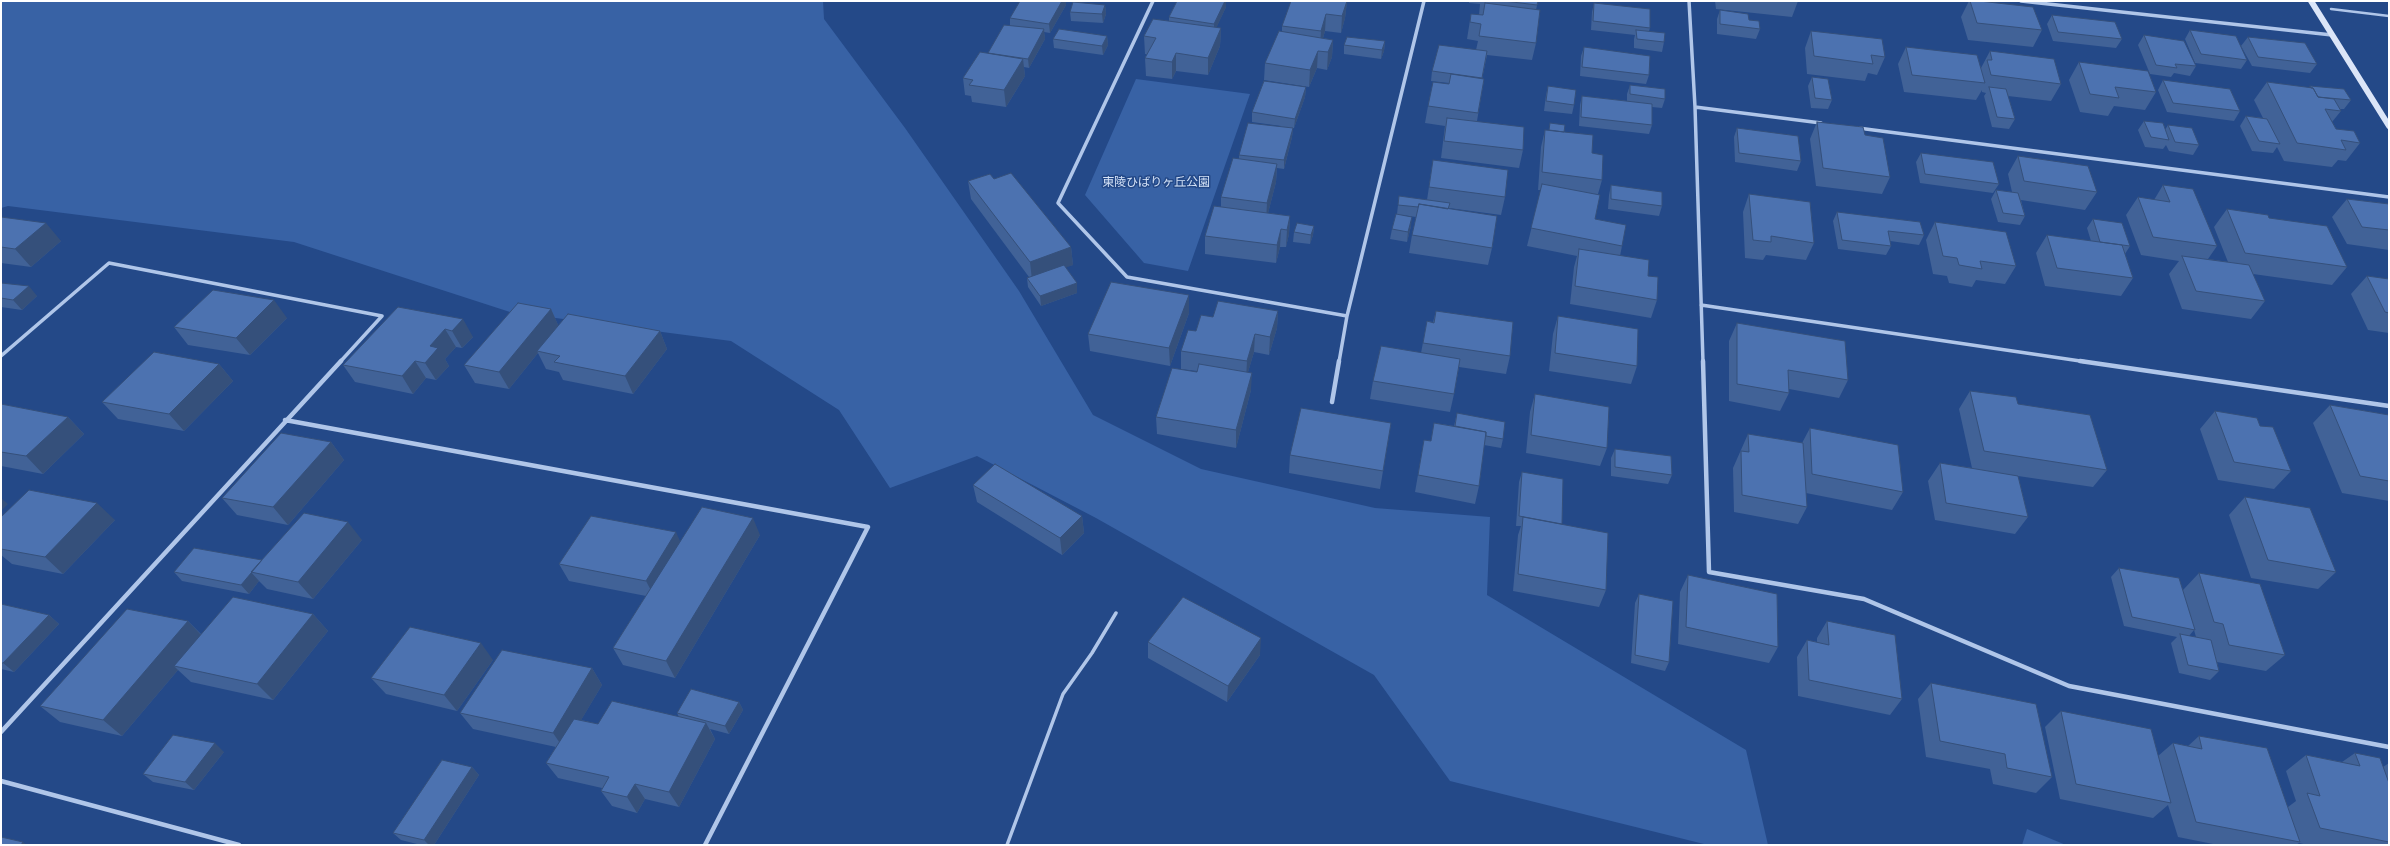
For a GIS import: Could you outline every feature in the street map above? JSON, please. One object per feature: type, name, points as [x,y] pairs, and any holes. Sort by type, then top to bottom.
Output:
[{"type":"street","points":[[1153,1],[1058,203],[1127,277],[1347,316]]},
{"type":"street","points":[[1332,402],[1347,316],[1424,1]]},
{"type":"street","points":[[1689,1],[1695,106],[1710,572],[1864,599],[2069,686],[2389,747]]},
{"type":"street","points":[[2021,1],[2332,35]]},
{"type":"street","points":[[2312,1],[2389,126]]},
{"type":"street","points":[[1695,106],[1829,124]]},
{"type":"street","points":[[1853,127],[2389,197]]},
{"type":"street","points":[[1,356],[109,263],[382,316],[1,732]]},
{"type":"street","points":[[1701,305],[2389,406]]},
{"type":"street","points":[[286,420],[868,527],[705,845]]},
{"type":"street","points":[[1,782],[239,845]]},
{"type":"lane","points":[[2331,9],[2389,16]]},
{"type":"lane","points":[[1007,845],[1064,694],[1116,614]]},
{"type":"green space","points":[[1,1],[823,1],[824,19],[905,128],[1019,291],[1093,415],[1201,469],[1375,508],[1490,517],[1487,595],[1746,750],[1768,845],[1708,845],[1450,781],[1374,675],[1096,518],[977,456],[890,488],[839,410],[731,341],[510,312],[294,242],[8,206],[1,208]]},
{"type":"green space","name":"東陵ひばりヶ丘公園","points":[[1136,79],[1250,94],[1188,271],[1144,263],[1085,195]]},
{"type":"green space","points":[[2027,829],[2066,845],[2022,845]]},
{"type":"building","points":[[1020,1],[1062,1],[1049,24],[1010,18]]},
{"type":"building","points":[[1177,1],[1225,1],[1214,24],[1169,17]]},
{"type":"building","points":[[1291,1],[1347,1],[1342,16],[1326,14],[1321,31],[1282,26]]},
{"type":"building","points":[[1504,1],[1538,1],[1537,5]]},
{"type":"building","points":[[1970,1],[2033,7],[2042,30],[1977,23]]},
{"type":"building","points":[[1073,2],[1105,5],[1102,14],[1070,12]]},
{"type":"building","points":[[1485,3],[1540,10],[1536,43],[1479,36],[1481,24],[1470,22],[1471,14],[1483,15]]},
{"type":"building","points":[[1594,3],[1650,9],[1650,28],[1593,21]]},
{"type":"building","points":[[1720,10],[1748,14],[1749,20],[1759,21],[1760,29],[1720,24]]},
{"type":"building","points":[[2052,15],[2115,22],[2122,39],[2058,32]]},
{"type":"building","points":[[1153,19],[1221,28],[1208,58],[1176,53],[1172,62],[1145,58],[1156,38],[1144,36]]},
{"type":"building","points":[[1004,25],[1044,29],[1028,59],[988,53]]},
{"type":"building","points":[[1059,29],[1107,36],[1102,46],[1053,39]]},
{"type":"building","points":[[1636,30],[1665,33],[1664,42],[1637,39]]},
{"type":"building","points":[[2190,30],[2236,36],[2247,60],[2201,54]]},
{"type":"building","points":[[1279,31],[1333,40],[1328,52],[1318,51],[1310,70],[1265,63]]},
{"type":"building","points":[[1811,31],[1882,39],[1885,57],[1871,55],[1873,64],[1814,56]]},
{"type":"building","points":[[2144,35],[2184,41],[2196,66],[2175,64],[2177,68],[2156,65]]},
{"type":"building","points":[[1347,37],[1385,41],[1382,50],[1344,45]]},
{"type":"building","points":[[2248,37],[2305,43],[2317,64],[2258,57]]},
{"type":"building","points":[[1439,45],[1487,51],[1482,78],[1432,71]]},
{"type":"building","points":[[1584,47],[1650,56],[1649,75],[1582,67]]},
{"type":"building","points":[[1906,47],[1977,55],[1985,83],[1912,75]]},
{"type":"building","points":[[1990,51],[2054,59],[2061,84],[1991,75],[1987,60],[1992,60]]},
{"type":"building","points":[[980,52],[1023,59],[1004,90],[969,85],[973,80],[963,78]]},
{"type":"building","points":[[2079,62],[2148,71],[2156,92],[2115,87],[2119,98],[2090,94]]},
{"type":"building","points":[[1451,74],[1484,79],[1478,113],[1428,106],[1433,82],[1449,84]]},
{"type":"building","points":[[1812,77],[1828,79],[1832,100],[1815,98]]},
{"type":"building","points":[[2163,80],[2230,89],[2240,111],[2173,103]]},
{"type":"building","points":[[1264,81],[1306,87],[1295,119],[1252,112]]},
{"type":"building","points":[[2267,82],[2313,88],[2318,97],[2334,99],[2341,111],[2325,109],[2336,129],[2354,131],[2360,143],[2341,140],[2346,150],[2297,143]]},
{"type":"building","points":[[1630,85],[1665,89],[1665,99],[1630,94]]},
{"type":"building","points":[[1548,86],[1576,90],[1574,105],[1546,101]]},
{"type":"building","points":[[2310,86],[2344,89],[2351,100],[2318,97],[2313,88]]},
{"type":"building","points":[[1989,87],[2006,89],[2015,119],[1997,117]]},
{"type":"building","points":[[1582,96],[1652,104],[1652,125],[1581,117]]},
{"type":"building","points":[[2246,116],[2267,119],[2280,144],[2259,141]]},
{"type":"building","points":[[1447,118],[1524,127],[1523,150],[1444,141]]},
{"type":"building","points":[[2144,121],[2163,123],[2169,140],[2151,137]]},
{"type":"building","points":[[1817,122],[1863,127],[1865,135],[1883,138],[1890,177],[1823,168]]},
{"type":"building","points":[[1248,123],[1293,128],[1284,160],[1239,155]]},
{"type":"building","points":[[1550,123],[1565,125],[1564,132],[1549,130]]},
{"type":"building","points":[[2168,125],[2192,128],[2199,145],[2175,142]]},
{"type":"building","points":[[1737,128],[1798,136],[1801,161],[1739,153]]},
{"type":"building","points":[[1545,130],[1593,135],[1592,153],[1603,155],[1602,180],[1542,172]]},
{"type":"building","points":[[1921,153],[1993,162],[1999,184],[1925,174]]},
{"type":"building","points":[[2018,156],[2088,166],[2097,192],[2024,181]]},
{"type":"building","points":[[1233,158],[1277,164],[1267,203],[1221,197]]},
{"type":"building","points":[[1433,160],[1508,170],[1505,197],[1429,187]]},
{"type":"building","points":[[1011,173],[1071,247],[1030,262],[968,181],[990,174],[994,179]]},
{"type":"building","points":[[1542,184],[1600,195],[1595,219],[1626,225],[1622,246],[1531,228]]},
{"type":"building","points":[[1611,185],[1662,192],[1662,206],[1611,199]]},
{"type":"building","points":[[2163,185],[2193,189],[2217,246],[2153,237],[2138,197],[2170,202]]},
{"type":"building","points":[[1996,190],[2018,193],[2025,216],[2003,213]]},
{"type":"building","points":[[1749,194],[1810,202],[1814,243],[1771,236],[1771,242],[1753,240]]},
{"type":"building","points":[[1399,196],[1450,203],[1448,209],[1419,204],[1418,207],[1398,205]]},
{"type":"building","points":[[2347,199],[2389,204],[2389,230],[2362,227]]},
{"type":"building","points":[[1419,204],[1497,216],[1492,248],[1412,235]]},
{"type":"building","points":[[1214,206],[1290,216],[1287,230],[1281,229],[1277,245],[1205,236]]},
{"type":"building","points":[[2227,209],[2268,215],[2269,218],[2327,226],[2347,267],[2245,253]]},
{"type":"building","points":[[1837,212],[1920,222],[1924,235],[1888,231],[1891,246],[1842,240]]},
{"type":"building","points":[[1396,214],[1412,217],[1408,232],[1392,229]]},
{"type":"building","points":[[1,217],[46,223],[15,249],[1,247]]},
{"type":"building","points":[[2093,219],[2122,223],[2130,246],[2100,242]]},
{"type":"building","points":[[1935,222],[2006,232],[2016,266],[1980,261],[1982,269],[1959,265],[1957,258],[1943,256]]},
{"type":"building","points":[[1297,223],[1314,226],[1311,235],[1294,232]]},
{"type":"building","points":[[2047,235],[2122,245],[2133,278],[2057,268]]},
{"type":"building","points":[[1579,249],[1649,260],[1648,276],[1658,277],[1657,300],[1575,286]]},
{"type":"building","points":[[2182,256],[2249,265],[2265,301],[2196,291]]},
{"type":"building","points":[[1064,265],[1077,283],[1040,296],[1027,278]]},
{"type":"building","points":[[2367,276],[2389,279],[2389,313],[2385,312]]},
{"type":"building","points":[[1111,282],[1189,295],[1169,348],[1088,334]]},
{"type":"building","points":[[1,283],[29,286],[13,300],[1,298]]},
{"type":"building","points":[[213,290],[274,300],[236,338],[174,327]]},
{"type":"building","points":[[1218,301],[1278,311],[1270,337],[1255,334],[1247,361],[1181,351],[1188,330],[1196,331],[1201,315],[1213,317]]},
{"type":"building","points":[[518,303],[551,309],[499,372],[464,365]]},
{"type":"building","points":[[398,307],[463,319],[452,331],[445,329],[430,346],[438,348],[425,363],[415,361],[402,376],[343,365]]},
{"type":"building","points":[[1436,311],[1513,322],[1510,356],[1423,343],[1427,321],[1434,323]]},
{"type":"building","points":[[568,314],[660,331],[625,376],[554,362],[560,356],[537,351]]},
{"type":"building","points":[[1558,316],[1638,329],[1637,366],[1555,353]]},
{"type":"building","points":[[1737,323],[1845,341],[1848,380],[1788,370],[1789,393],[1737,384]]},
{"type":"building","points":[[1381,346],[1460,359],[1454,394],[1373,381]]},
{"type":"building","points":[[154,352],[219,364],[169,414],[102,402]]},
{"type":"building","points":[[1199,364],[1252,373],[1236,430],[1156,417],[1172,368],[1197,372]]},
{"type":"building","points":[[1970,391],[2016,397],[2018,404],[2090,415],[2107,470],[1984,451]]},
{"type":"building","points":[[1535,394],[1609,407],[1607,448],[1531,435]]},
{"type":"building","points":[[1,404],[68,417],[26,456],[1,452]]},
{"type":"building","points":[[2330,405],[2389,415],[2389,481],[2360,476]]},
{"type":"building","points":[[1301,408],[1391,423],[1383,471],[1290,455]]},
{"type":"building","points":[[2215,411],[2257,418],[2260,426],[2273,427],[2291,471],[2234,462]]},
{"type":"building","points":[[1457,413],[1505,422],[1503,439],[1486,436],[1486,432],[1455,426]]},
{"type":"building","points":[[1434,423],[1486,432],[1479,486],[1418,475],[1424,440],[1431,441]]},
{"type":"building","points":[[1810,428],[1898,445],[1903,492],[1812,474]]},
{"type":"building","points":[[281,433],[331,442],[273,507],[222,498]]},
{"type":"building","points":[[1748,434],[1803,443],[1807,507],[1742,495],[1741,451],[1749,452]]},
{"type":"building","points":[[1615,449],[1671,456],[1672,475],[1615,467]]},
{"type":"building","points":[[1940,463],[2018,476],[2028,517],[1946,503]]},
{"type":"building","points":[[995,464],[1082,516],[1060,538],[973,485]]},
{"type":"building","points":[[1522,472],[1563,479],[1562,524],[1519,516]]},
{"type":"building","points":[[29,490],[97,503],[45,557],[1,549],[1,517]]},
{"type":"building","points":[[2245,497],[2310,508],[2336,572],[2268,560]]},
{"type":"building","points":[[702,507],[753,518],[666,661],[613,648]]},
{"type":"building","points":[[304,513],[348,522],[298,582],[251,572]]},
{"type":"building","points":[[591,516],[676,532],[646,581],[559,564]]},
{"type":"building","points":[[1523,517],[1608,533],[1606,590],[1518,574]]},
{"type":"building","points":[[194,548],[262,560],[241,585],[174,572]]},
{"type":"building","points":[[2119,568],[2179,578],[2195,630],[2132,617]]},
{"type":"building","points":[[2199,573],[2260,584],[2285,655],[2229,645],[2223,624],[2214,622]]},
{"type":"building","points":[[1688,575],[1777,594],[1778,647],[1686,627]]},
{"type":"building","points":[[1639,594],[1673,601],[1669,662],[1635,655]]},
{"type":"building","points":[[233,597],[313,614],[257,684],[174,666]]},
{"type":"building","points":[[1183,597],[1261,638],[1228,686],[1148,642]]},
{"type":"building","points":[[1,604],[49,615],[3,663],[1,663]]},
{"type":"building","points":[[127,609],[188,621],[103,720],[40,706]]},
{"type":"building","points":[[1827,621],[1895,635],[1902,699],[1809,680],[1807,640],[1829,645]]},
{"type":"building","points":[[410,627],[481,643],[444,695],[371,678]]},
{"type":"building","points":[[2180,634],[2211,640],[2219,671],[2188,665]]},
{"type":"building","points":[[502,650],[592,668],[553,733],[460,713]]},
{"type":"building","points":[[1931,683],[2036,704],[2052,777],[2007,768],[2005,754],[1940,741]]},
{"type":"building","points":[[691,689],[739,702],[725,726],[677,713]]},
{"type":"building","points":[[612,701],[706,723],[669,792],[635,784],[627,797],[601,791],[609,777],[546,763],[574,719],[598,724]]},
{"type":"building","points":[[2061,711],[2151,729],[2171,803],[2076,784]]},
{"type":"building","points":[[173,735],[215,743],[185,782],[143,774]]},
{"type":"building","points":[[2199,736],[2267,748],[2300,842],[2196,822],[2173,743],[2202,749]]},
{"type":"building","points":[[2355,753],[2380,758],[2389,783],[2389,842],[2320,828],[2307,793],[2320,796],[2306,755],[2360,766]]},
{"type":"building","points":[[442,760],[472,767],[424,840],[393,833]]},
{"type":"building","points":[[1,837],[23,842],[21,845],[1,845]]}]
